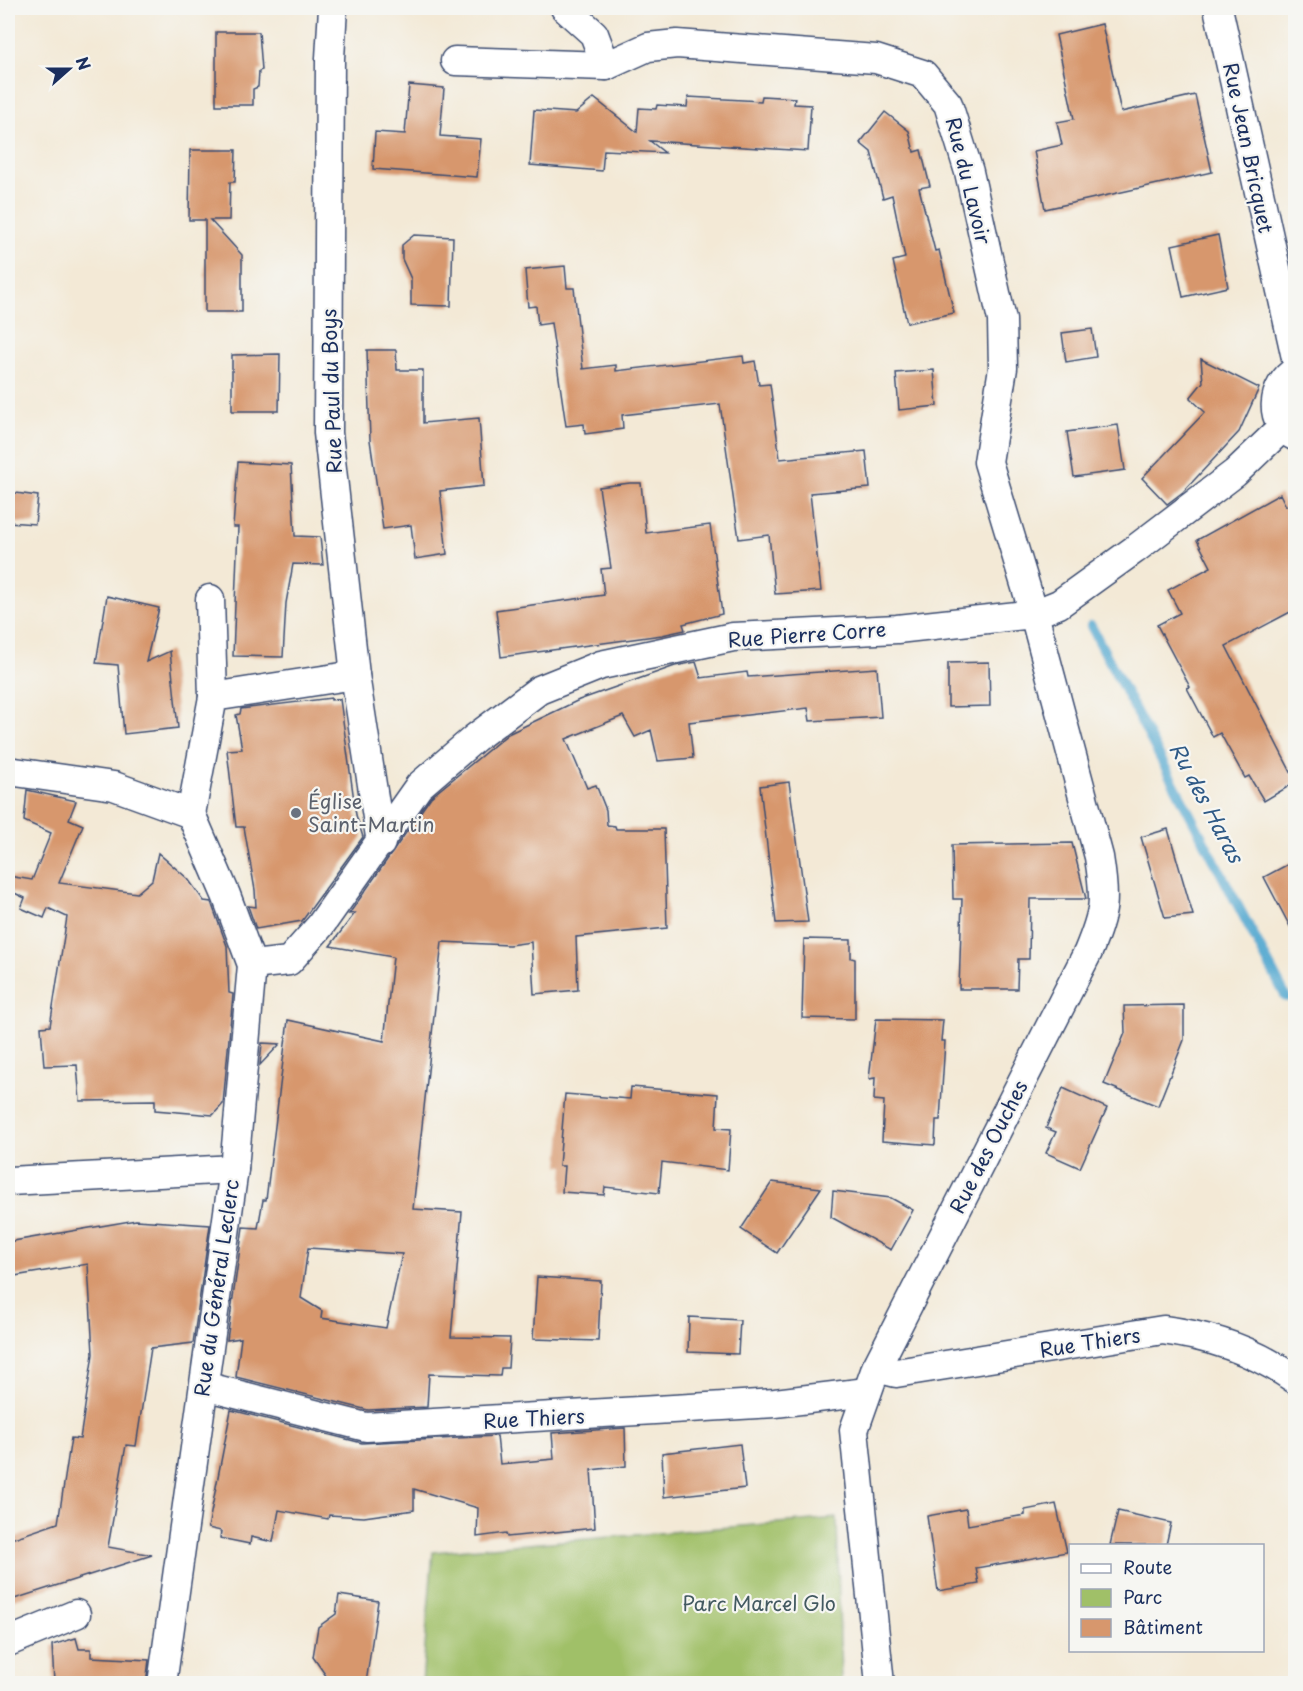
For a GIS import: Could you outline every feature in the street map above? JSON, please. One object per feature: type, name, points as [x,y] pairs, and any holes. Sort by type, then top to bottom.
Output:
[{"type":"street","name":"Rue Paul du Boys","points":[[333,8],[330,70],[328,433],[355,675],[381,843]]},
{"type":"street","points":[[456,61],[606,66],[594,34],[565,8]]},
{"type":"street","name":"Rue Jean Bricquet","points":[[1218,8],[1296,358]]},
{"type":"street","name":"Rue du Lavoir","points":[[606,66],[648,47],[677,44],[876,59],[922,74],[948,104],[969,172],[1002,320],[1003,368],[988,462],[1034,614]]},
{"type":"street","points":[[1289,432],[1275,406],[1276,394],[1281,383],[1296,370]]},
{"type":"street","name":"Rue Pierre Corre","points":[[252,966],[289,961],[320,926],[381,843],[419,786],[475,738],[539,690],[602,665],[732,637],[897,629],[1034,614],[1059,604],[1289,432]]},
{"type":"street","points":[[8,771],[114,786],[191,814],[213,697],[210,599]]},
{"type":"street","name":"Rue des Ouches","points":[[880,1683],[854,1430],[872,1380],[1088,952],[1101,919],[1105,897],[1099,857],[1034,614]]},
{"type":"street","points":[[213,697],[355,675]]},
{"type":"street","name":"Rue du Général Leclerc","points":[[162,1683],[234,1169],[252,966],[226,895],[191,814]]},
{"type":"street","points":[[9,1181],[234,1169]]},
{"type":"street","name":"Rue Thiers","points":[[204,1386],[366,1427],[752,1405],[896,1373],[1163,1330],[1194,1334],[1240,1349],[1275,1365],[1296,1380]]},
{"type":"street","points":[[8,1642],[75,1614]]},
{"type":"green space","name":"Parc Marcel Glo","points":[[837,1518],[841,1683],[422,1683],[433,1552]]},
{"type":"building","points":[[1102,24],[1121,112],[1195,95],[1212,172],[1045,209],[1034,151],[1062,145],[1057,122],[1074,119],[1056,35]]},
{"type":"building","points":[[216,32],[259,32],[262,70],[259,71],[258,87],[253,89],[253,105],[216,105]]},
{"type":"building","points":[[409,85],[444,88],[440,136],[481,139],[477,177],[373,169],[375,132],[405,134]]},
{"type":"building","points":[[762,96],[795,98],[794,104],[811,105],[808,151],[650,141],[665,153],[604,150],[602,171],[530,165],[534,110],[576,113],[594,98],[637,132],[639,108],[656,109],[657,105],[687,107],[688,97],[761,101]]},
{"type":"building","points":[[885,112],[909,131],[914,152],[921,150],[930,186],[919,188],[935,251],[939,250],[954,313],[907,323],[893,261],[905,258],[892,195],[883,198],[871,152],[860,143]]},
{"type":"building","points":[[190,150],[236,150],[235,182],[230,182],[229,220],[210,220],[242,255],[242,312],[205,312],[205,220],[189,220]]},
{"type":"building","points":[[414,235],[453,237],[451,306],[411,305],[411,279],[402,259],[402,245]]},
{"type":"building","points":[[1218,235],[1228,287],[1183,297],[1172,245]]},
{"type":"building","points":[[565,266],[567,288],[574,288],[583,369],[616,365],[616,371],[743,356],[744,363],[755,361],[759,385],[770,384],[780,459],[866,451],[870,488],[810,493],[821,591],[775,594],[769,535],[739,539],[720,404],[622,415],[623,429],[585,434],[584,424],[566,426],[551,323],[538,325],[536,306],[528,307],[525,270]]},
{"type":"building","points":[[1092,329],[1096,357],[1066,362],[1062,333]]},
{"type":"building","points":[[367,350],[396,350],[397,370],[423,370],[423,423],[479,418],[484,486],[440,491],[447,554],[415,559],[411,525],[383,529],[370,440]]},
{"type":"building","points":[[280,354],[279,411],[232,411],[232,355]]},
{"type":"building","points":[[1201,359],[1259,388],[1239,432],[1183,492],[1167,504],[1142,478],[1205,412],[1190,398],[1203,382]]},
{"type":"building","points":[[934,370],[937,406],[899,410],[896,373]]},
{"type":"building","points":[[1118,425],[1125,470],[1074,477],[1067,432]]},
{"type":"building","points":[[238,462],[291,465],[295,536],[320,537],[323,565],[293,564],[286,603],[283,657],[233,656],[238,527],[233,527]]},
{"type":"building","points":[[641,483],[646,533],[710,525],[722,614],[683,624],[685,630],[662,635],[501,657],[496,610],[604,595],[601,569],[611,568],[599,487]]},
{"type":"building","points":[[8,492],[38,496],[35,524],[8,522]]},
{"type":"building","points":[[1280,494],[1286,506],[1296,501],[1296,609],[1226,646],[1296,782],[1264,801],[1249,776],[1245,778],[1220,733],[1213,737],[1157,625],[1180,613],[1168,590],[1211,567],[1197,540]]},
{"type":"building","points":[[107,596],[159,608],[146,662],[170,651],[178,728],[124,734],[118,665],[96,663]]},
{"type":"building","points":[[696,662],[701,678],[747,672],[748,677],[877,668],[881,717],[810,721],[808,708],[689,722],[693,758],[658,761],[651,730],[635,737],[623,716],[566,739],[587,788],[596,785],[606,810],[607,825],[615,826],[616,829],[664,829],[667,928],[576,937],[578,990],[534,994],[531,942],[509,945],[442,942],[413,1209],[462,1212],[451,1337],[510,1338],[508,1368],[501,1368],[500,1376],[429,1374],[427,1407],[368,1410],[236,1377],[241,1338],[227,1340],[243,1227],[258,1228],[263,1200],[266,1200],[288,1020],[384,1041],[393,957],[330,946],[355,913],[349,914],[431,797],[508,734],[579,700],[675,666]],"holes":[[[308,1248],[402,1254],[386,1328],[321,1318],[322,1311],[301,1298]]]},
{"type":"building","points":[[989,662],[990,706],[948,707],[948,663]]},
{"type":"building","name":"Église Saint-Martin","points":[[331,698],[331,700],[340,699],[356,815],[363,837],[302,921],[256,929],[248,906],[256,907],[255,890],[244,827],[236,827],[227,750],[242,749],[236,715],[240,714],[241,709]]},
{"type":"building","points":[[789,782],[808,922],[776,923],[760,786]]},
{"type":"building","points":[[27,790],[76,801],[69,819],[83,825],[59,883],[137,893],[152,880],[158,853],[188,879],[204,901],[211,902],[227,946],[229,993],[233,994],[223,1104],[213,1115],[155,1110],[155,1100],[80,1101],[77,1065],[44,1066],[41,1027],[50,1026],[67,917],[48,908],[44,918],[21,908],[25,898],[8,890],[8,876],[32,880],[51,833],[24,821]]},
{"type":"building","points":[[1168,829],[1193,915],[1165,918],[1141,837]]},
{"type":"building","points":[[1072,843],[1086,899],[1030,899],[1029,959],[1018,959],[1017,989],[959,989],[962,899],[953,899],[952,845]]},
{"type":"building","points":[[1296,860],[1296,938],[1264,877]]},
{"type":"building","points":[[804,939],[851,940],[851,958],[855,959],[855,1019],[802,1018]]},
{"type":"building","points":[[1184,1005],[1184,1040],[1158,1106],[1104,1084],[1125,1033],[1124,1006]]},
{"type":"building","points":[[876,1019],[943,1020],[941,1041],[945,1041],[940,1120],[936,1120],[935,1145],[882,1141],[884,1101],[874,1100],[875,1078],[869,1079]]},
{"type":"building","points":[[262,1043],[280,1044],[260,1065]]},
{"type":"building","points":[[631,1087],[718,1094],[716,1128],[731,1129],[728,1170],[662,1162],[659,1193],[605,1187],[604,1195],[562,1192],[564,1166],[559,1166],[565,1094],[630,1099]]},
{"type":"building","points":[[1063,1088],[1107,1108],[1080,1168],[1046,1153],[1056,1132],[1046,1128]]},
{"type":"building","points":[[772,1182],[821,1188],[777,1253],[741,1229]]},
{"type":"building","points":[[833,1191],[891,1198],[913,1210],[891,1250],[831,1217]]},
{"type":"building","points":[[136,1220],[210,1225],[193,1343],[151,1348],[136,1446],[126,1445],[108,1547],[152,1555],[8,1601],[8,1540],[58,1523],[71,1438],[80,1439],[93,1354],[88,1264],[8,1277],[8,1242]]},
{"type":"building","points":[[537,1277],[601,1281],[598,1341],[533,1339]]},
{"type":"building","points":[[689,1317],[740,1320],[738,1354],[688,1352]]},
{"type":"building","points":[[231,1410],[362,1443],[497,1436],[500,1464],[554,1459],[552,1433],[625,1428],[626,1466],[591,1470],[595,1528],[507,1537],[506,1533],[477,1537],[478,1508],[414,1489],[414,1510],[364,1517],[329,1515],[328,1519],[279,1510],[273,1542],[251,1537],[250,1544],[220,1538],[221,1531],[208,1528]]},
{"type":"building","points":[[740,1444],[745,1488],[664,1497],[662,1453]]},
{"type":"building","points":[[1056,1504],[1067,1552],[976,1568],[979,1584],[938,1591],[927,1516],[966,1509],[968,1525],[1025,1515],[1025,1510]]},
{"type":"building","points":[[1118,1511],[1171,1523],[1166,1544],[1110,1544]]},
{"type":"building","points":[[339,1595],[378,1601],[366,1683],[331,1683],[313,1657],[318,1627],[336,1614]]},
{"type":"building","points":[[76,1638],[79,1649],[91,1649],[91,1657],[149,1660],[146,1683],[54,1682],[52,1645]]},
{"type":"waterway","name":"Ru des Haras","points":[[1091,626],[1286,997]]},
{"type":"place","name":"Église Saint-Martin","points":[[296,813]]}]
